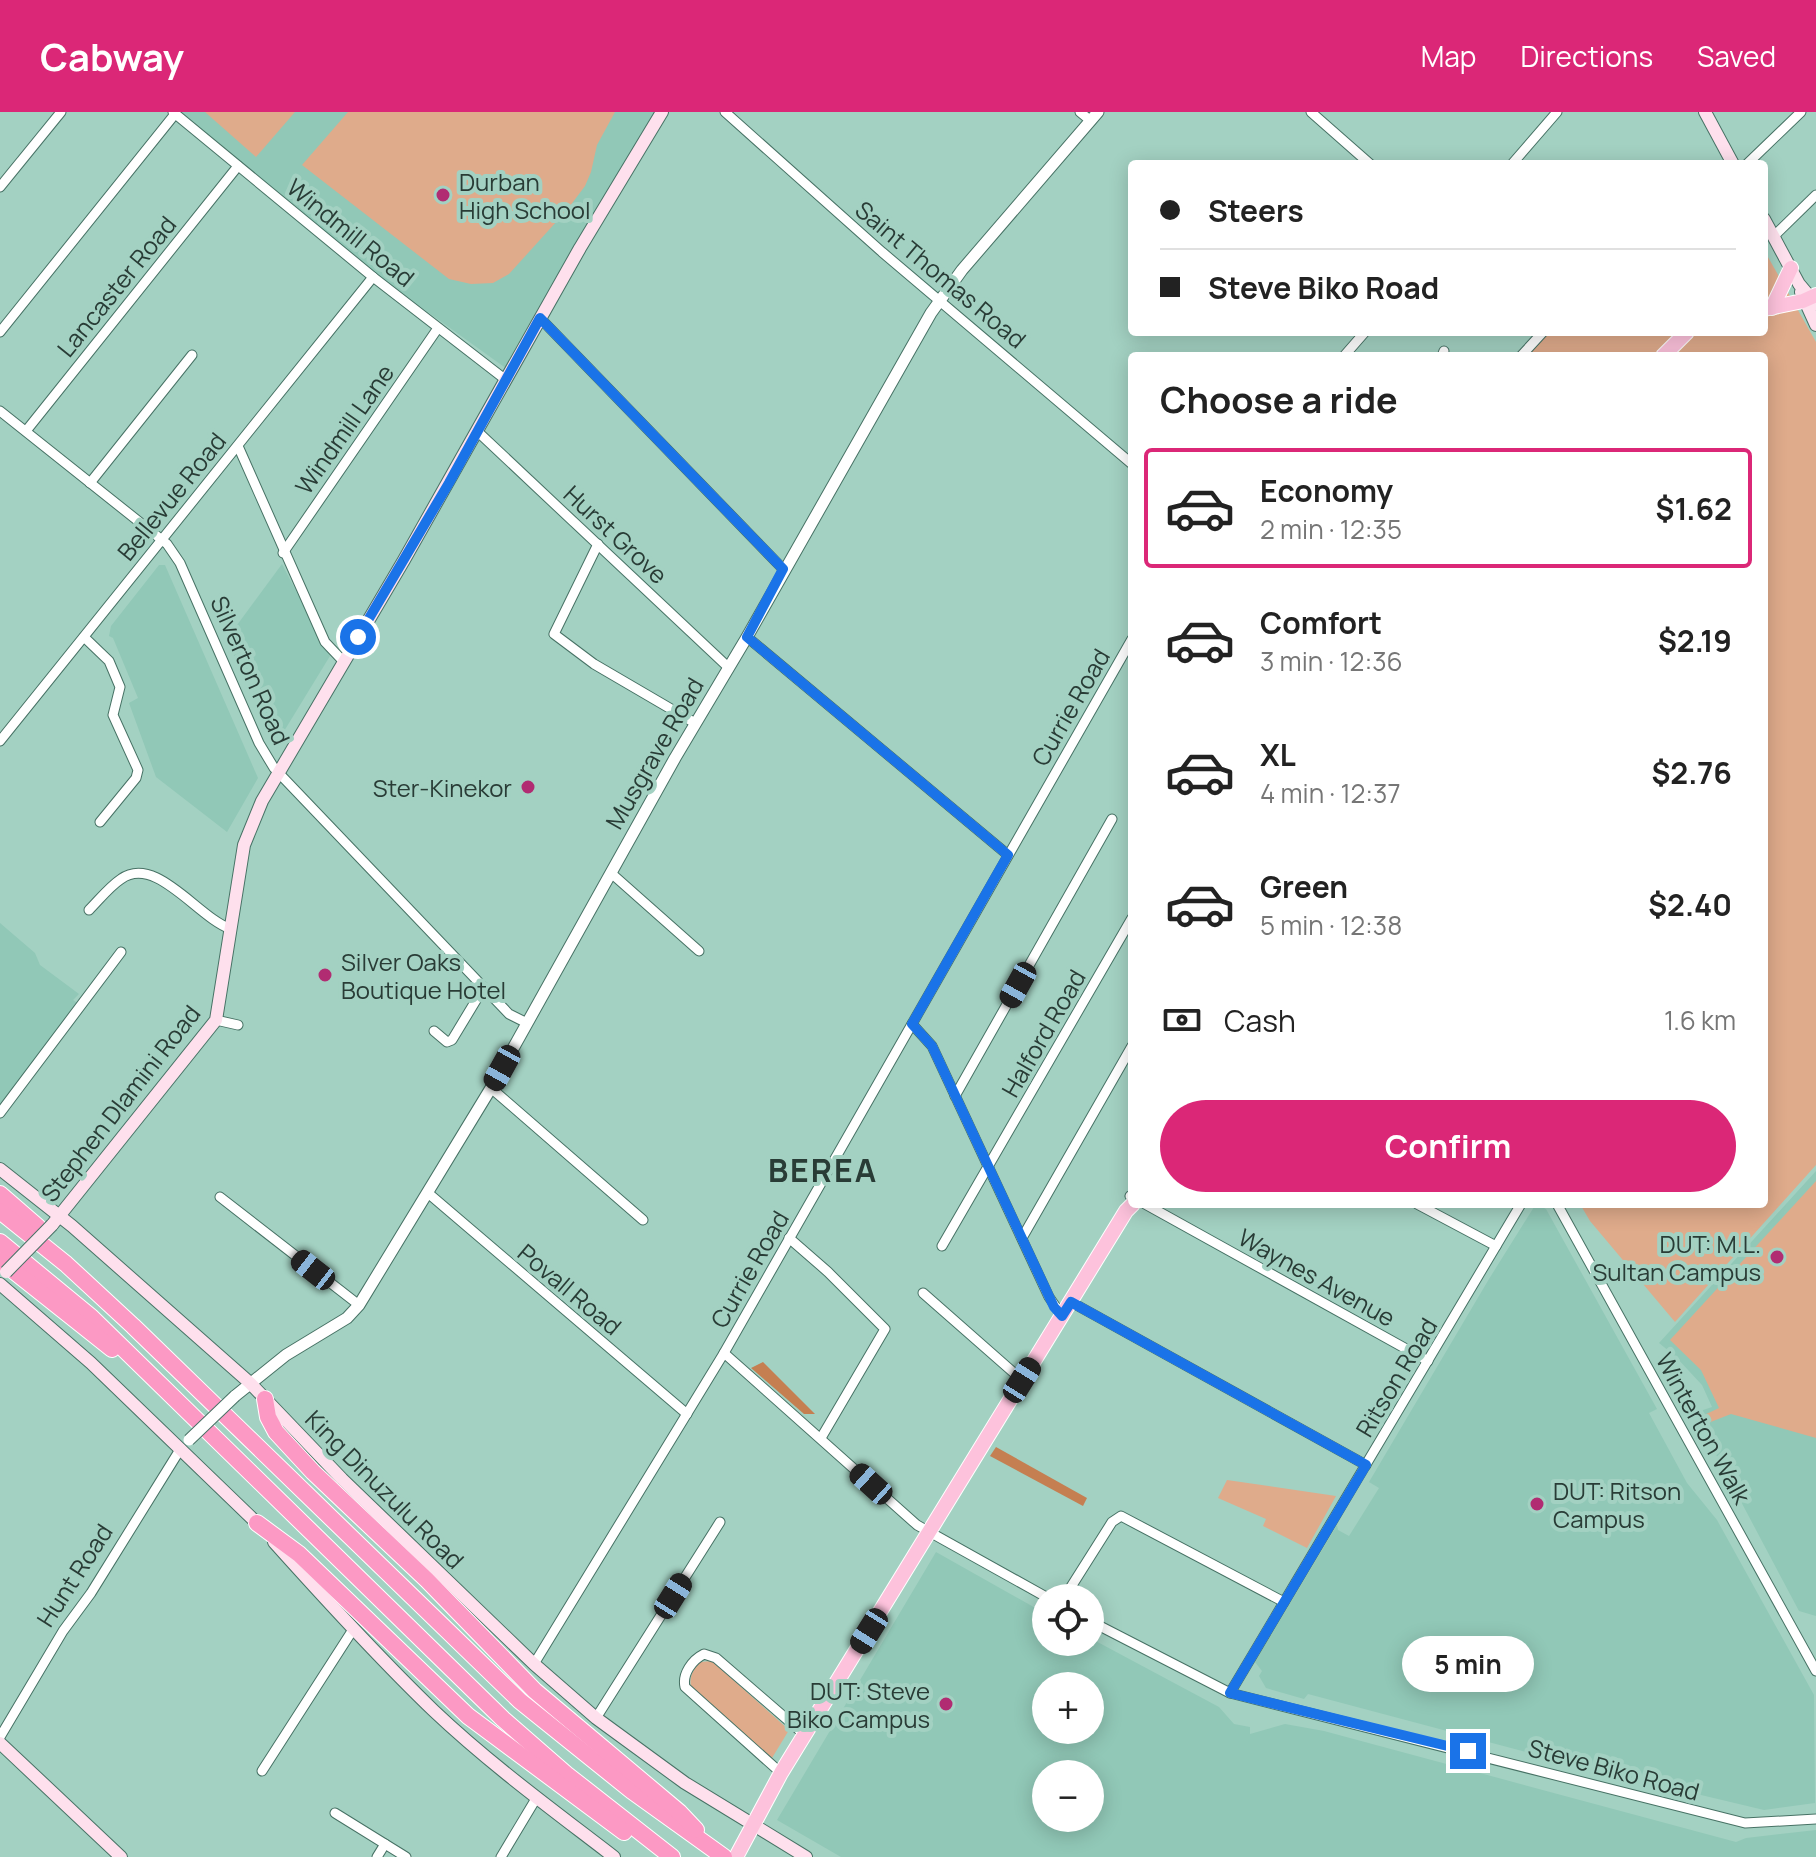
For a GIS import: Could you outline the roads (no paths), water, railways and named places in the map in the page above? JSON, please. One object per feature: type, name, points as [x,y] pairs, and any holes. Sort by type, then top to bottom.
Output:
[{"type":"highway","points":[[0,1194],[106,1291],[133,1326]]},
{"type":"highway","points":[[0,1211],[66,1264],[133,1326],[520,1701],[573,1746],[724,1857]]},
{"type":"highway","points":[[0,1242],[91,1317],[503,1719],[566,1774],[672,1857]]},
{"type":"highway","points":[[1,1274],[138,1364]]},
{"type":"highway","points":[[265,1399],[268,1417],[276,1432],[313,1472],[458,1610],[535,1691],[679,1812],[709,1847]]},
{"type":"highway","points":[[257,1523],[299,1554],[468,1716],[657,1857]]},
{"type":"main road","name":"Stephen Dlamini Road","points":[[1,1274],[56,1220],[216,1020],[245,837],[278,773],[662,112]]},
{"type":"main road","points":[[1705,112],[1731,160]]},
{"type":"main road","points":[[1768,226],[1799,284],[1812,299],[1816,325]]},
{"type":"main road","points":[[1768,308],[1791,268]]},
{"type":"main road","points":[[1768,308],[1812,299]]},
{"type":"main road","points":[[1667,352],[1683,336]]},
{"type":"main road","name":"King Dinuzulu Road","points":[[0,1169],[250,1383],[342,1479],[534,1664],[596,1718],[685,1783],[806,1857]]},
{"type":"main road","points":[[736,1857],[781,1773],[1128,1205]]},
{"type":"main road","points":[[1,1274],[91,1363],[185,1444],[434,1711],[614,1857]]},
{"type":"main road","points":[[0,1743],[121,1857]]},
{"type":"street","points":[[0,187],[61,112]]},
{"type":"street","name":"Saint Thomas Road","points":[[725,112],[1128,461]]},
{"type":"street","points":[[1080,112],[1094,117]]},
{"type":"street","points":[[1311,112],[1365,160]]},
{"type":"street","points":[[1515,160],[1557,112]]},
{"type":"street","points":[[1751,160],[1801,112]]},
{"type":"street","points":[[0,332],[174,113]]},
{"type":"street","name":"Windmill Road","points":[[174,113],[373,277],[506,380]]},
{"type":"street","name":"Musgrave Road","points":[[185,1444],[250,1383],[286,1355],[347,1318],[359,1305],[491,1088],[695,723],[939,300],[1094,117]]},
{"type":"street","name":"Lancaster Road","points":[[26,431],[238,166]]},
{"type":"street","points":[[1774,236],[1816,195]]},
{"type":"street","name":"Bellevue Road","points":[[0,741],[373,277]]},
{"type":"street","points":[[540,318],[783,569]]},
{"type":"street","name":"Windmill Lane","points":[[283,553],[438,328]]},
{"type":"street","points":[[1348,352],[1362,336]]},
{"type":"street","points":[[1525,352],[1539,336]]},
{"type":"street","points":[[90,483],[192,355]]},
{"type":"street","name":"Silverton Road","points":[[0,411],[162,538],[180,563],[259,743],[278,773],[509,1014],[527,1023]]},
{"type":"street","name":"Hurst Grove","points":[[477,431],[728,667]]},
{"type":"street","points":[[238,446],[327,646],[343,661]]},
{"type":"street","points":[[598,544],[554,634],[594,664],[695,723]]},
{"type":"street","points":[[84,637],[111,664],[120,691],[113,715],[138,770],[136,778],[100,822]]},
{"type":"street","points":[[747,637],[1008,855]]},
{"type":"street","name":"Currie Road","points":[[534,1664],[724,1353],[1128,646]]},
{"type":"street","points":[[955,1096],[1112,819]]},
{"type":"street","points":[[611,873],[699,951]]},
{"type":"street","points":[[89,910],[124,876],[146,874],[162,880],[213,921],[231,929]]},
{"type":"street","name":"Halford Road","points":[[942,1246],[1128,925]]},
{"type":"street","points":[[0,1113],[121,952]]},
{"type":"street","points":[[434,1031],[447,1042],[452,1040],[484,987]]},
{"type":"street","points":[[216,1020],[238,1025]]},
{"type":"street","points":[[912,1024],[932,1046],[1049,1297],[1062,1316]]},
{"type":"street","points":[[1022,1238],[1128,1053]]},
{"type":"street","points":[[491,1088],[643,1220]]},
{"type":"street","name":"Povall Road","points":[[428,1193],[687,1414]]},
{"type":"street","points":[[220,1197],[359,1305]]},
{"type":"street","name":"Waynes Avenue","points":[[1152,1208],[1428,1361]]},
{"type":"street","points":[[1425,1208],[1496,1246]]},
{"type":"street","name":"Ritson Road","points":[[1230,1693],[1519,1208]]},
{"type":"street","name":"Winterton Walk","points":[[1559,1208],[1816,1671]]},
{"type":"street","points":[[789,1238],[828,1272],[885,1331],[821,1438]]},
{"type":"street","points":[[923,1293],[1022,1380]]},
{"type":"street","points":[[1071,1302],[1366,1465]]},
{"type":"street","points":[[724,1353],[917,1525],[1032,1589]]},
{"type":"street","name":"Hunt Road","points":[[0,1737],[63,1631],[91,1593],[185,1444]]},
{"type":"street","points":[[1073,1584],[1118,1517],[1128,1518],[1284,1602]]},
{"type":"street","points":[[596,1718],[720,1522]]},
{"type":"street","points":[[262,1771],[354,1628]]},
{"type":"street","name":"Steve Biko Road","points":[[1104,1628],[1230,1693],[1745,1823],[1816,1819]]},
{"type":"street","points":[[781,1773],[685,1687],[685,1677],[695,1659],[704,1654],[716,1658],[805,1735]]},
{"type":"street","points":[[501,1857],[537,1797]]},
{"type":"street","points":[[335,1813],[406,1857]]},
{"type":"street","points":[[377,1857],[385,1844]]},
{"type":"place","name":"Durban High School","points":[[443,195]]},
{"type":"place","name":"Ster-Kinekor","points":[[528,787]]},
{"type":"place","name":"Silver Oaks Boutique Hotel","points":[[325,975]]},
{"type":"place","name":"DUT: M.L. Sultan Campus","points":[[1777,1257]]},
{"type":"place","name":"DUT: Ritson Campus","points":[[1537,1504]]},
{"type":"place","name":"DUT: Steve Biko Campus","points":[[946,1704]]},
{"type":"district","name":"BEREA","points":[[823,1170]]}]
